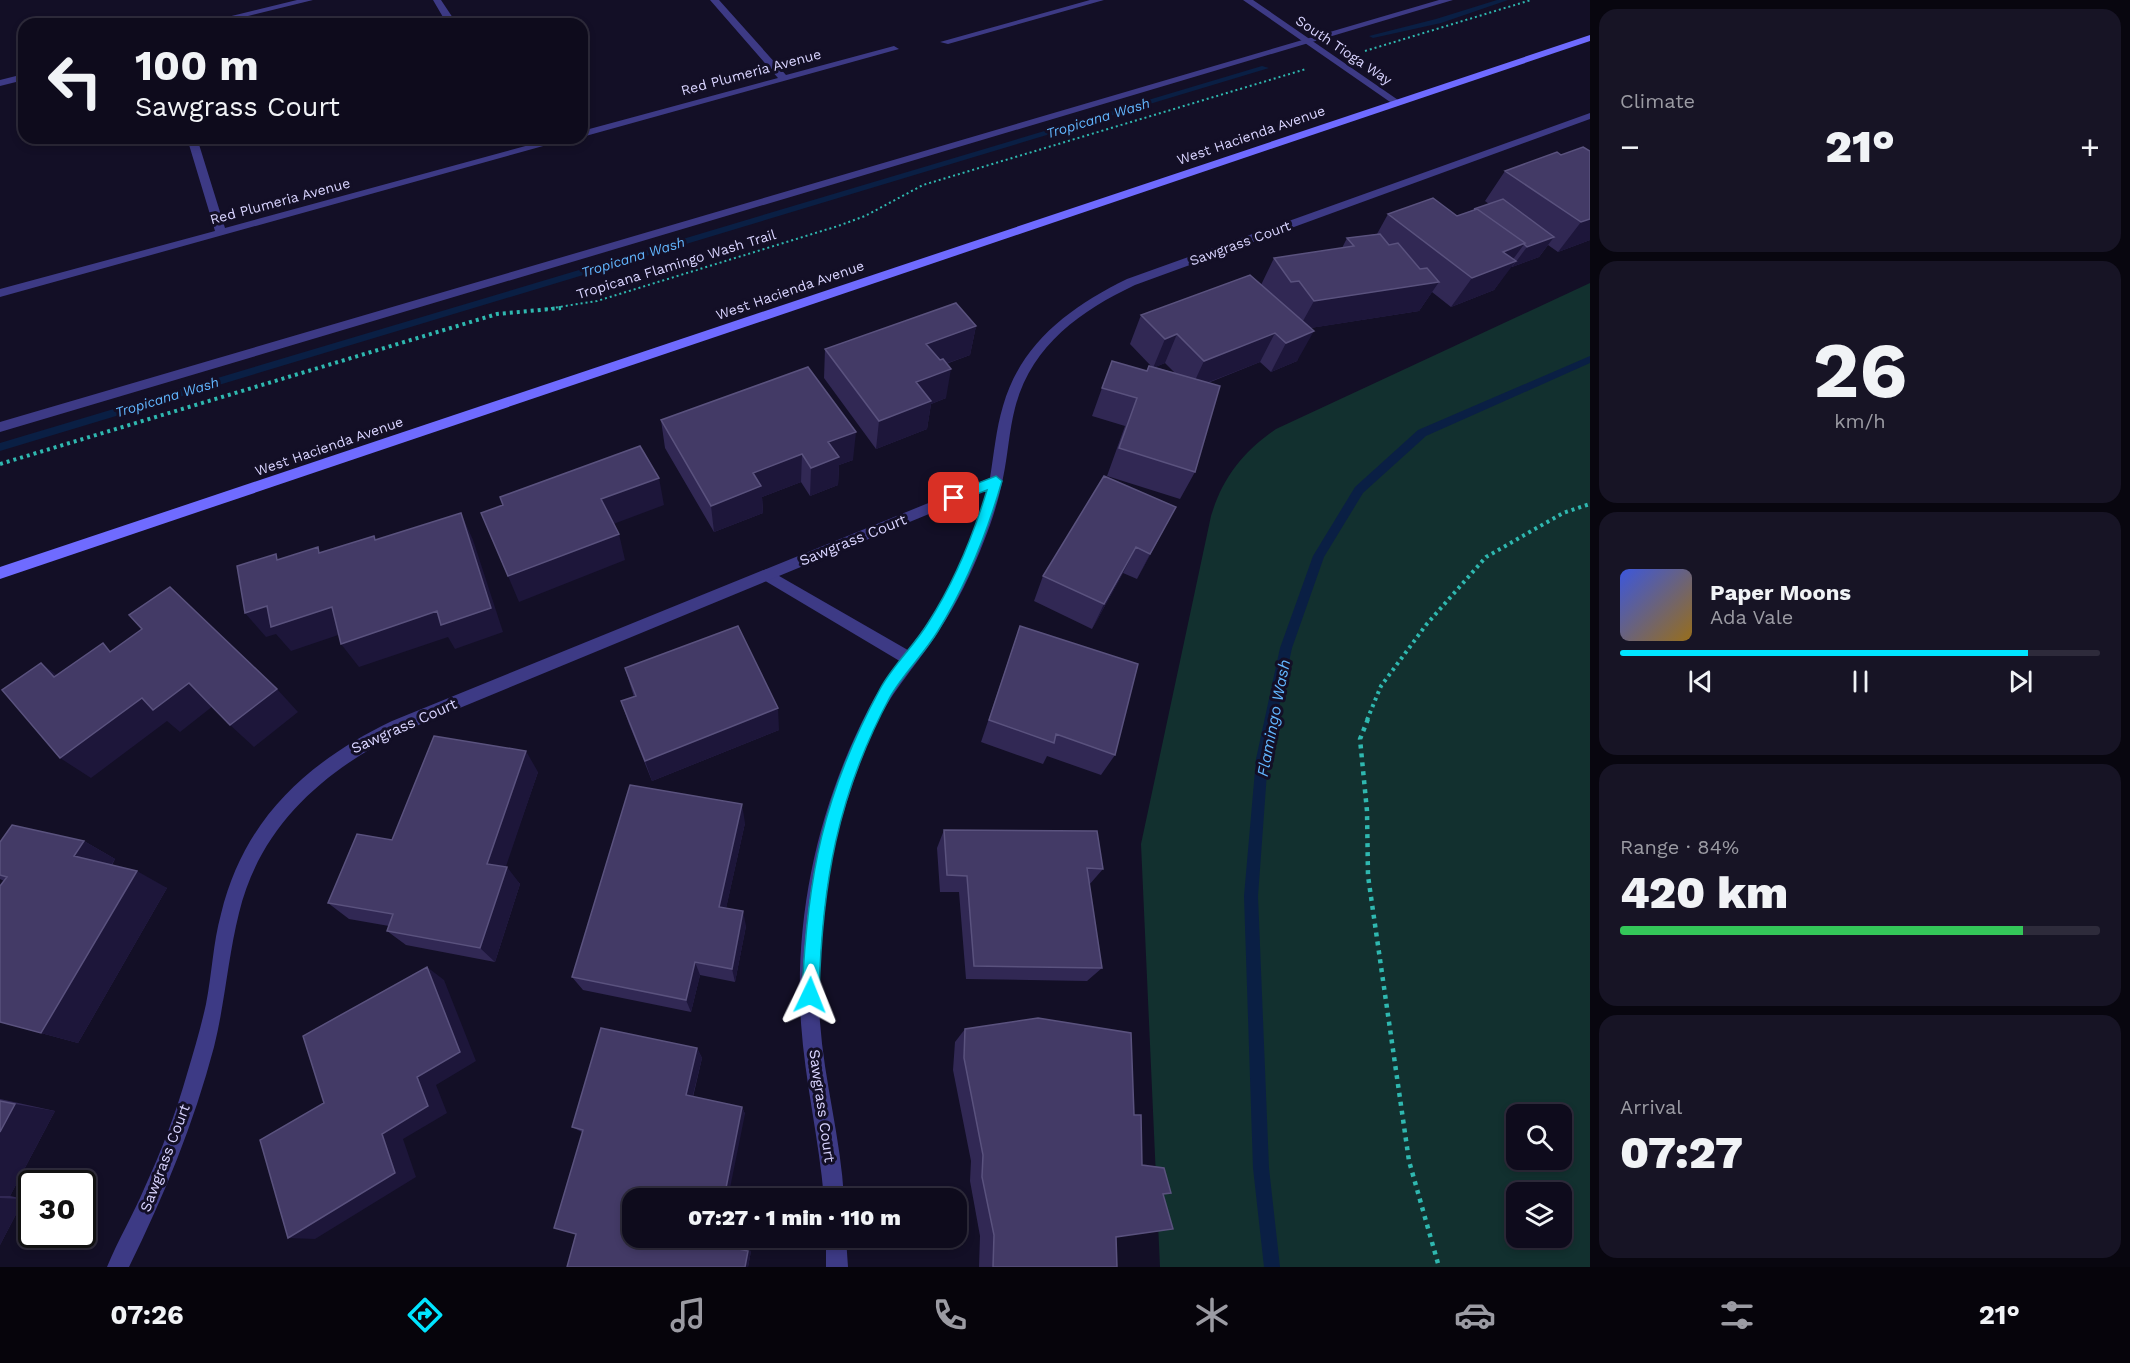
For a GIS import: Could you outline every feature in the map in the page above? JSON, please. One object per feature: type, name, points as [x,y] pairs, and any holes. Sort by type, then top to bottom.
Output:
[{"type":"main road","name":"West Hacienda Avenue","points":[[0,573],[1590,38]]},
{"type":"street","points":[[230,18],[309,0]]},
{"type":"street","points":[[437,0],[448,18]]},
{"type":"street","points":[[714,0],[784,79]]},
{"type":"street","points":[[945,42],[1100,0]]},
{"type":"street","name":"South Tioga Way","points":[[1247,0],[1396,102]]},
{"type":"street","points":[[0,427],[1449,0]]},
{"type":"street","name":"Red Plumeria Avenue","points":[[588,132],[894,49]]},
{"type":"street","points":[[0,83],[18,78]]},
{"type":"street","name":"Sawgrass Court","points":[[833,1188],[827,1132],[814,1063],[810,995],[813,931],[819,884],[832,817],[849,767],[886,691],[932,628],[969,562],[982,529],[996,481],[1009,406],[1028,362],[1060,324],[1081,308],[1131,282],[1562,124],[1590,116]]},
{"type":"street","points":[[194,144],[221,232]]},
{"type":"street","points":[[525,144],[528,149]]},
{"type":"street","name":"Red Plumeria Avenue","points":[[0,293],[546,144]]},
{"type":"street","name":"Sawgrass Court","points":[[118,1267],[170,1154],[196,1076],[214,1005],[225,938],[245,867],[263,834],[286,803],[311,779],[338,757],[367,740],[996,481]]},
{"type":"street","points":[[767,575],[908,658]]},
{"type":"street","points":[[836,1248],[837,1267]]},
{"type":"path","points":[[1356,54],[1531,0]]},
{"type":"path","name":"Tropicana Flamingo Wash Trail","points":[[0,464],[497,314],[568,307],[612,296],[852,221],[923,185],[1314,66]]},
{"type":"path","points":[[1439,1267],[1407,1150],[1368,876],[1367,811],[1360,739],[1381,686],[1425,625],[1486,557],[1563,513],[1590,504]]},
{"type":"green space","points":[[1590,283],[1590,1267],[1160,1267],[1141,844],[1211,516],[1228,477],[1244,456],[1276,429]]},
{"type":"building","points":[[1583,147],[1590,151],[1590,219],[1581,222],[1505,171],[1557,152],[1561,155]]},
{"type":"building","points":[[1433,198],[1457,216],[1477,209],[1525,243],[1503,252],[1516,261],[1472,278],[1388,214]]},
{"type":"building","points":[[1503,199],[1554,237],[1527,247],[1525,243],[1474,209]]},
{"type":"building","points":[[1380,234],[1389,245],[1398,243],[1420,269],[1427,268],[1439,282],[1314,301],[1299,281],[1291,282],[1274,258],[1354,246],[1347,238]]},
{"type":"building","points":[[1250,275],[1314,331],[1286,343],[1275,333],[1204,361],[1177,334],[1165,339],[1141,315]]},
{"type":"building","points":[[956,303],[976,326],[926,344],[951,369],[916,382],[931,401],[879,421],[825,349]]},
{"type":"building","points":[[1112,361],[1147,371],[1149,366],[1220,386],[1195,472],[1119,448],[1137,398],[1102,388]]},
{"type":"building","points":[[808,367],[856,432],[828,442],[839,457],[811,468],[802,454],[753,473],[761,486],[711,506],[661,420]]},
{"type":"building","points":[[640,446],[659,478],[601,499],[619,534],[508,576],[481,513],[503,505],[500,497]]},
{"type":"building","points":[[1104,476],[1176,507],[1150,554],[1136,547],[1104,604],[1043,576]]},
{"type":"building","points":[[461,513],[491,608],[441,625],[437,611],[341,644],[332,607],[271,627],[267,606],[245,613],[237,566],[276,554],[277,560],[318,547],[319,553],[374,536],[375,540]]},
{"type":"building","points":[[170,587],[277,689],[230,725],[189,683],[153,710],[142,698],[60,758],[2,690],[41,663],[54,677],[103,643],[110,652],[142,629],[129,615]]},
{"type":"building","points":[[738,626],[778,708],[645,761],[621,701],[636,696],[625,668]]},
{"type":"building","points":[[1020,626],[1138,664],[1115,755],[1056,734],[1054,743],[989,720]]},
{"type":"building","points":[[434,736],[526,751],[487,864],[507,867],[480,948],[387,931],[393,914],[328,903],[357,834],[392,840]]},
{"type":"building","points":[[630,785],[742,804],[719,907],[743,911],[732,969],[695,962],[686,1000],[572,977]]},
{"type":"building","points":[[12,825],[84,841],[74,856],[137,871],[41,1033],[0,1022],[0,886],[7,877],[0,875],[0,842]]},
{"type":"building","points":[[944,830],[1097,831],[1103,869],[1087,868],[1102,968],[974,966],[967,876],[947,875]]},
{"type":"building","points":[[427,967],[460,1052],[417,1077],[428,1106],[382,1134],[395,1173],[288,1238],[260,1140],[324,1103],[303,1036]]},
{"type":"building","points":[[1038,1018],[1131,1033],[1134,1115],[1141,1115],[1142,1165],[1164,1168],[1171,1193],[1163,1194],[1173,1229],[1116,1237],[1117,1267],[993,1267],[994,1235],[982,1177],[983,1155],[964,1058],[965,1029]]},
{"type":"building","points":[[601,1028],[697,1048],[686,1095],[742,1107],[726,1188],[622,1188],[622,1248],[734,1248],[748,1251],[745,1267],[567,1267],[576,1234],[554,1228],[583,1130],[572,1127]]},
{"type":"building","points":[[0,1101],[15,1104],[0,1132]]},
{"type":"waterway","name":"Tropicana Wash","points":[[1373,36],[1438,21],[1504,0]]},
{"type":"waterway","name":"Tropicana Wash","points":[[0,447],[1265,68]]},
{"type":"waterway","name":"Flamingo Wash","points":[[1272,1267],[1261,1168],[1251,896],[1262,759],[1286,648],[1319,556],[1359,490],[1422,433],[1590,359]]},
{"type":"route","points":[[810,995],[813,931],[820,872],[832,817],[849,767],[886,691],[932,628],[969,562],[982,529],[996,481],[954,498]]}]
